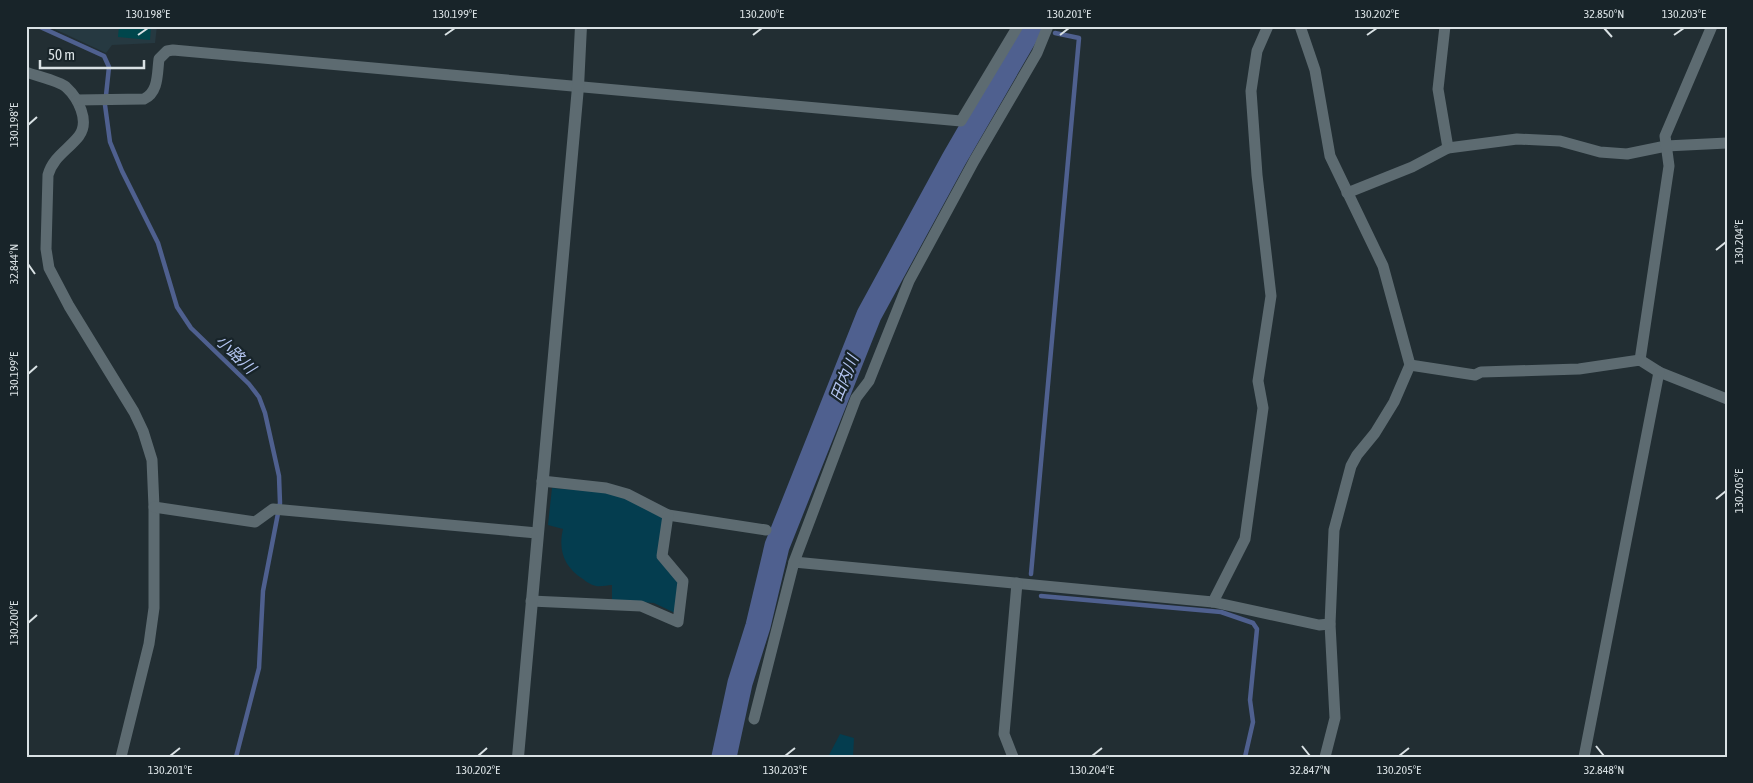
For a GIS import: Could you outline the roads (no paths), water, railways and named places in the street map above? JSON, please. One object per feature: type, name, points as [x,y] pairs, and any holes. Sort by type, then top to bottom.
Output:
[{"type":"street","points":[[518,757],[578,87],[581,26]]},
{"type":"street","points":[[76,100],[144,99],[149,97],[155,89],[159,59],[172,50],[961,121],[1018,26]]},
{"type":"street","points":[[754,719],[794,562],[856,398],[870,381],[909,281],[974,161],[1037,53],[1048,26]]},
{"type":"street","points":[[1213,602],[1244,539],[1263,408],[1258,381],[1271,296],[1257,175],[1251,91],[1257,51],[1268,26]]},
{"type":"street","points":[[1300,26],[1315,70],[1330,156],[1383,266],[1410,365],[1394,402],[1375,433],[1357,455],[1351,466],[1334,530],[1330,624],[1335,718],[1325,757]]},
{"type":"street","points":[[1445,26],[1438,89],[1448,148]]},
{"type":"street","points":[[1640,360],[1669,166],[1666,136],[1712,26]]},
{"type":"street","points":[[26,72],[65,86],[82,110],[81,132],[56,158],[50,166],[48,175],[46,249],[49,268],[69,306],[134,412],[144,431],[152,460],[154,608],[150,644],[121,757]]},
{"type":"street","points":[[1347,193],[1412,167],[1448,148],[1517,139],[1560,141],[1600,152],[1627,154],[1666,146],[1727,143]]},
{"type":"street","points":[[1410,365],[1475,375],[1481,372],[1579,369],[1640,360],[1659,372],[1727,399]]},
{"type":"street","points":[[1584,757],[1659,372]]},
{"type":"street","points":[[542,481],[606,488],[627,494],[668,515],[766,530]]},
{"type":"street","points":[[154,507],[255,522],[273,509],[279,509],[537,533]]},
{"type":"street","points":[[531,601],[641,606],[678,622],[683,581],[662,556],[668,515]]},
{"type":"street","points":[[794,562],[1213,602],[1319,625],[1330,624]]},
{"type":"street","points":[[1014,757],[1004,734],[1017,583]]},
{"type":"waterway","name":"小路川","points":[[38,26],[104,56],[109,67],[105,105],[110,142],[122,171],[158,243],[177,307],[191,328],[249,384],[259,397],[265,413],[279,476],[280,503],[263,591],[259,668],[236,757]]},
{"type":"waterway","name":"田内川","points":[[724,757],[740,683],[758,626],[777,546],[869,315],[954,159],[1031,26]]},
{"type":"waterway","points":[[1030,28],[1040,30]]},
{"type":"waterway","points":[[1031,574],[1079,38],[1055,33]]},
{"type":"waterway","points":[[1041,596],[1221,612],[1253,623],[1257,629],[1250,700],[1253,722],[1245,757]]}]
